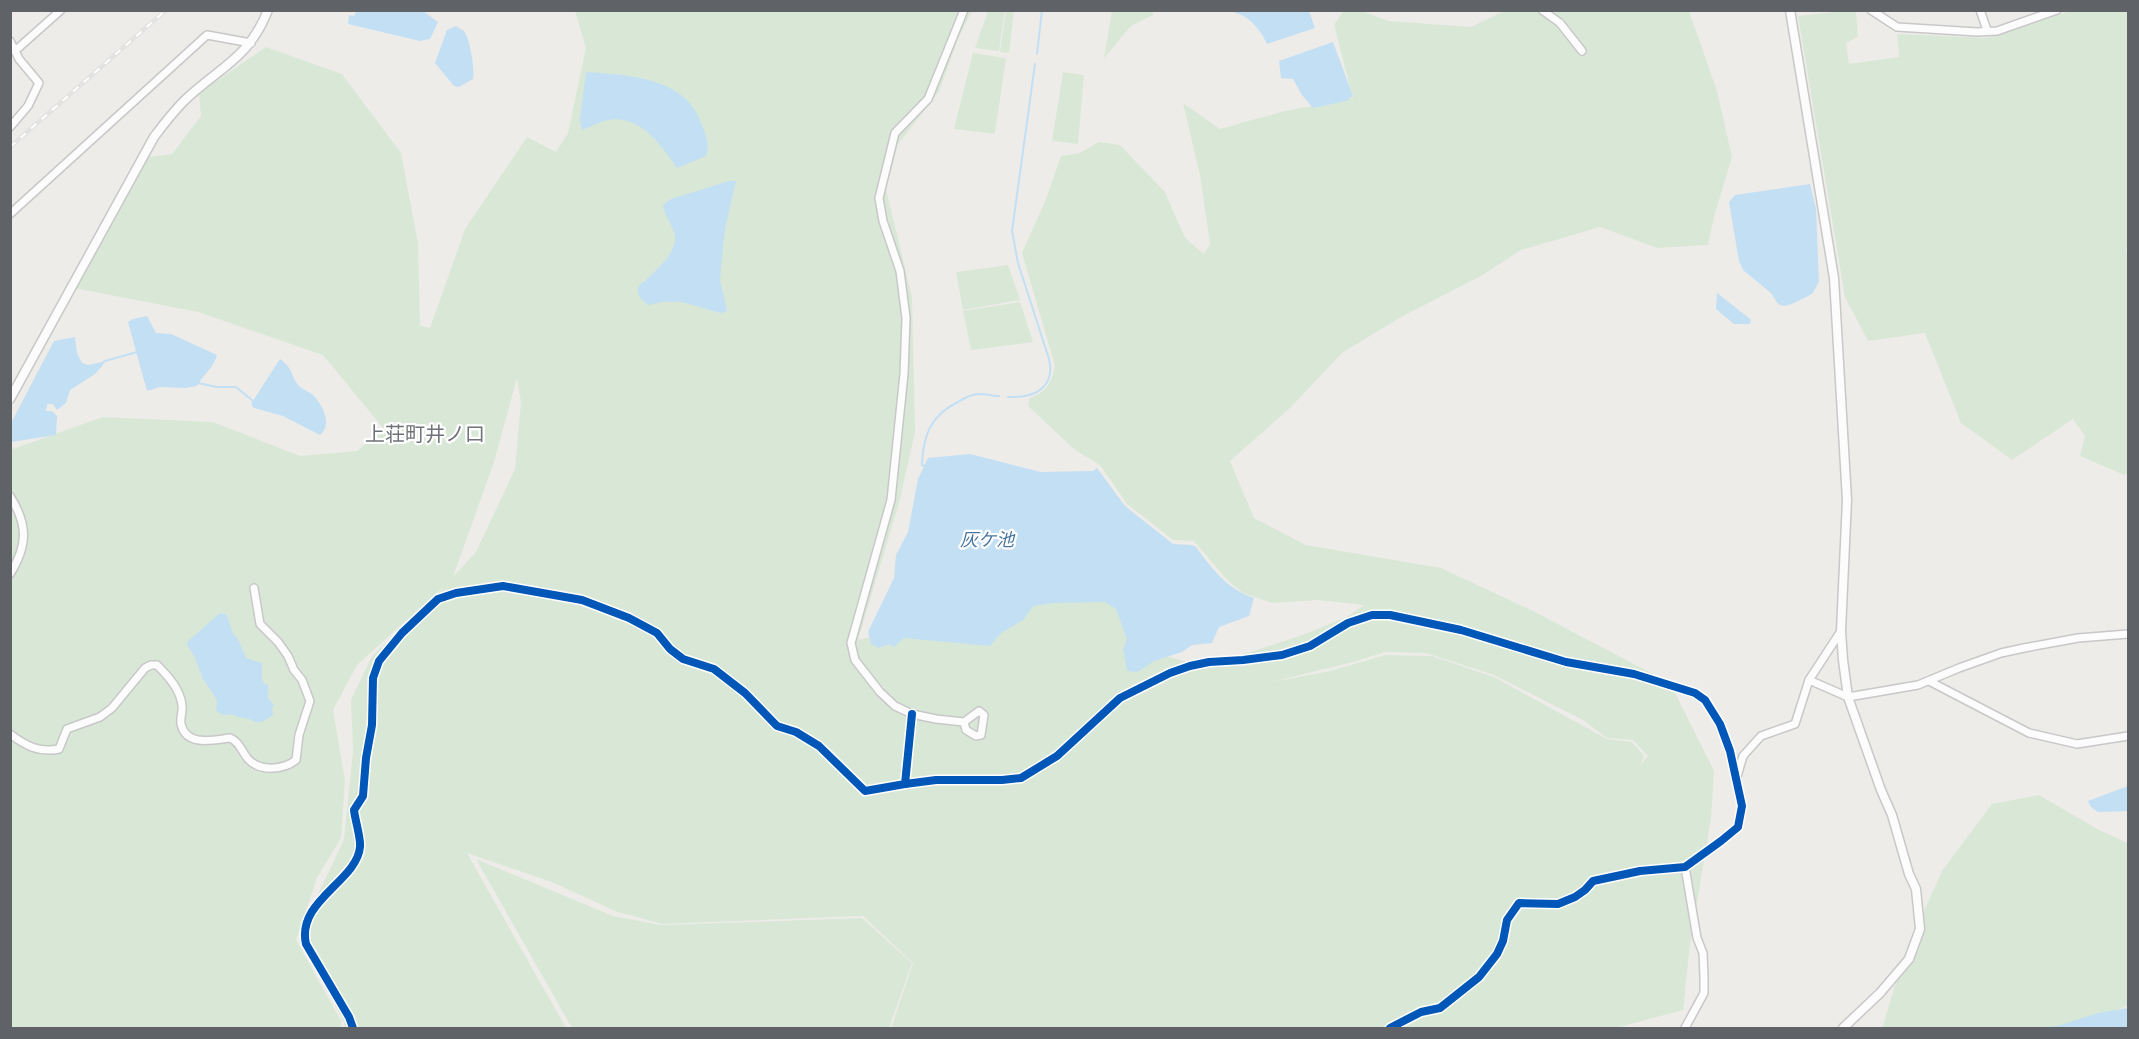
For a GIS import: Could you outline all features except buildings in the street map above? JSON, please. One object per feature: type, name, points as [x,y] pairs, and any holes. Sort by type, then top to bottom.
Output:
[{"type":"street","points":[[16,50],[61,10]]},
{"type":"street","points":[[10,399],[154,137],[183,102],[238,57],[251,43],[268,10]]},
{"type":"street","points":[[964,10],[928,99],[895,133],[879,198],[883,221],[900,271],[906,318],[904,374],[891,500],[851,643],[855,660],[880,692],[895,706],[912,714],[964,722]]},
{"type":"street","points":[[1542,10],[1560,23],[1582,51]]},
{"type":"street","points":[[1871,10],[1897,27],[1977,32],[1997,31],[2057,10]]},
{"type":"street","points":[[1980,10],[1987,30]]},
{"type":"street","points":[[1791,11],[1834,278],[1847,501],[1841,631],[1848,697],[1892,815],[1909,874],[1916,889],[1920,928],[1909,959],[1880,993],[1843,1029]]},
{"type":"street","points":[[10,214],[207,35],[251,43]]},
{"type":"street","points":[[10,41],[19,59],[39,82],[28,106],[10,128]]},
{"type":"street","points":[[10,496],[18,510],[25,532],[19,560],[10,574]]},
{"type":"street","points":[[353,1029],[349,1017],[306,944],[304,933],[314,909],[355,861],[360,846],[354,810],[363,796],[366,758],[372,725],[371,697],[375,669],[402,633],[438,599],[456,593],[503,586],[562,595],[599,605],[657,633],[682,659],[714,669],[745,693],[777,726],[796,732],[819,746],[865,791],[936,780],[1022,778],[1057,756],[1120,698],[1170,673],[1209,662],[1282,655],[1310,646],[1348,623],[1372,615],[1390,615],[1461,630],[1566,662],[1634,674],[1695,693],[1705,700],[1720,724],[1730,751],[1742,806],[1738,826],[1685,867],[1640,871],[1593,881],[1575,897],[1558,904],[1519,903],[1507,920],[1503,941],[1497,954],[1479,977],[1440,1008],[1422,1012],[1390,1029]]},
{"type":"street","points":[[10,734],[35,750],[59,749],[67,729],[100,717],[112,708],[145,668],[157,665],[173,682],[180,697],[183,706],[181,721],[184,733],[189,737],[206,741],[230,738],[239,744],[250,762],[268,768],[289,765],[296,760],[299,735],[310,701],[302,680],[294,670],[288,656],[260,624],[254,588]]},
{"type":"street","points":[[1736,782],[1743,756],[1761,736],[1795,724],[1809,680],[1841,631]]},
{"type":"street","points":[[1809,680],[1848,697],[1908,687],[1929,681],[2001,653],[2078,638],[2128,634]]},
{"type":"street","points":[[1929,681],[2030,733],[2047,738],[2077,744],[2128,736]]},
{"type":"street","points":[[905,784],[912,714]]},
{"type":"street","points":[[1685,867],[1698,938],[1703,953],[1704,977],[1704,993],[1685,1029]]},
{"type":"green space","points":[[1112,10],[1153,11],[1153,15],[1131,26],[1104,58]]},
{"type":"green space","points":[[575,11],[972,11],[958,39],[939,92],[898,144],[886,189],[912,297],[915,432],[899,503],[858,640],[1027,603],[1110,596],[1141,649],[1198,665],[1239,656],[1305,634],[1347,617],[1364,605],[1318,600],[1272,603],[1243,593],[1227,580],[1194,541],[1173,540],[1127,504],[1100,465],[1075,450],[1028,406],[1030,398],[1041,393],[1047,386],[1055,366],[1022,253],[1046,199],[1061,156],[1080,153],[1099,142],[1120,145],[1165,192],[1185,238],[1204,254],[1210,244],[1200,175],[1183,103],[1220,129],[1285,111],[1353,98],[1334,25],[1343,11],[1361,11],[1389,21],[1471,27],[1504,11],[1689,11],[1717,91],[1732,157],[1708,245],[1657,248],[1600,227],[1521,250],[1481,276],[1401,317],[1342,353],[1290,408],[1230,461],[1254,518],[1306,545],[1441,568],[1533,611],[1670,683],[1714,771],[1711,819],[1690,945],[1683,1010],[1616,1028],[891,1028],[913,963],[863,916],[662,924],[615,911],[552,882],[467,853],[566,1028],[345,1028],[344,1022],[300,940],[306,920],[344,839],[353,751],[351,700],[372,656],[443,587],[357,665],[333,710],[345,780],[341,838],[317,878],[296,940],[341,1021],[341,1028],[11,1028],[10,450],[103,417],[213,422],[300,456],[357,451],[383,428],[323,355],[198,312],[74,288],[148,157],[172,154],[201,116],[199,93],[266,47],[342,74],[401,153],[418,243],[420,326],[430,328],[465,229],[527,137],[556,152],[568,133],[586,48]],"holes":[[[517,378],[521,402],[515,469],[476,552],[453,577],[494,462]],[[1385,652],[1426,653],[1494,675],[1583,720],[1607,738],[1633,740],[1648,756],[1640,765],[1644,756],[1632,742],[1607,739],[1494,677],[1432,656],[1385,655],[1330,671],[1272,682]]]},
{"type":"green space","points":[[988,11],[1005,11],[999,51],[975,48]]},
{"type":"green space","points":[[1006,11],[1014,11],[1009,53],[1000,52]]},
{"type":"green space","points":[[1856,11],[1858,37],[1846,43],[1849,64],[1899,57],[1897,34],[1987,38],[2070,11],[2128,11],[2128,247],[2126,248],[2128,260],[2128,473],[2124,475],[2080,456],[2085,436],[2073,419],[2012,460],[1961,423],[1925,333],[1868,341],[1845,297],[1798,16]]},
{"type":"green space","points":[[973,53],[1006,58],[995,134],[954,129]]},
{"type":"green space","points":[[1063,72],[1084,75],[1078,144],[1052,141]]},
{"type":"green space","points":[[1008,265],[1020,300],[963,310],[956,272]]},
{"type":"green space","points":[[1020,302],[1033,342],[971,350],[963,311]]},
{"type":"green space","points":[[2039,795],[2099,830],[2128,843],[2128,1006],[2065,1028],[1882,1028],[1905,953],[1942,871],[1992,804]]},
{"type":"green space","points":[[476,859],[613,916],[661,925],[862,918],[912,963],[889,1028],[572,1028]]},
{"type":"water","points":[[351,11],[423,11],[438,22],[430,39],[420,41],[348,24],[349,15],[354,16],[356,12]]},
{"type":"water","points":[[1228,11],[1309,11],[1315,28],[1267,44],[1252,22]]},
{"type":"water","points":[[456,26],[466,35],[473,69],[473,79],[459,87],[454,86],[435,63],[447,30]]},
{"type":"water","points":[[1333,42],[1353,96],[1346,101],[1313,108],[1293,79],[1281,78],[1279,61]]},
{"type":"water","points":[[586,72],[637,77],[670,88],[683,97],[694,109],[702,125],[708,144],[706,156],[677,168],[657,141],[640,126],[619,119],[608,120],[582,130],[580,120]]},
{"type":"water","points":[[729,181],[736,181],[725,228],[720,279],[727,311],[721,313],[669,301],[647,304],[639,295],[639,286],[665,261],[672,249],[675,237],[663,205],[671,199]]},
{"type":"water","points":[[1810,184],[1816,209],[1819,282],[1812,294],[1784,306],[1778,304],[1771,293],[1743,270],[1739,261],[1729,202],[1735,195]]},
{"type":"water","points":[[1717,293],[1749,318],[1750,324],[1734,324],[1716,309]]},
{"type":"water","points":[[147,316],[156,333],[171,334],[217,355],[197,386],[160,387],[147,391],[128,322]]},
{"type":"water","points":[[75,337],[77,353],[82,363],[88,365],[102,362],[103,365],[95,374],[70,390],[66,403],[57,410],[53,404],[47,404],[46,411],[52,411],[57,416],[56,435],[11,442],[11,423],[54,341]]},
{"type":"water","points":[[280,359],[288,366],[299,386],[313,395],[321,406],[326,426],[320,435],[283,416],[254,408],[251,404]]},
{"type":"water","name":"灰ケ池","points":[[970,454],[1041,472],[1093,471],[1097,468],[1125,506],[1173,544],[1196,547],[1228,584],[1254,598],[1249,616],[1219,627],[1212,643],[1192,645],[1182,652],[1154,661],[1136,672],[1127,671],[1123,649],[1127,639],[1116,609],[1105,602],[1033,606],[1023,620],[1000,634],[990,646],[904,638],[894,647],[889,644],[879,648],[871,644],[868,632],[894,578],[896,555],[908,532],[918,479],[928,458]]},
{"type":"water","points":[[220,613],[227,615],[232,632],[238,639],[246,658],[262,663],[262,679],[265,685],[268,684],[268,698],[274,705],[273,715],[262,722],[255,722],[232,714],[223,715],[216,710],[217,700],[203,679],[186,643]]},
{"type":"water","points":[[2128,786],[2128,811],[2098,812],[2091,807],[2088,801]]},
{"type":"water","points":[[2128,1008],[2128,1028],[2043,1028],[2061,1025],[2098,1013]]},
{"type":"waterway","points":[[1037,54],[1042,10]]},
{"type":"waterway","points":[[1008,397],[1026,396],[1040,390],[1049,378],[1050,369],[1049,359],[1018,263],[1012,231],[1035,64]]},
{"type":"waterway","points":[[100,365],[105,361],[137,352]]},
{"type":"waterway","points":[[198,383],[217,387],[236,387],[253,401]]},
{"type":"waterway","points":[[924,466],[922,465],[924,444],[930,427],[941,413],[972,395],[999,396]]},
{"type":"railway","points":[[10,147],[166,10]]},
{"type":"cycle path","points":[[353,1028],[349,1017],[306,944],[305,929],[318,903],[349,870],[360,847],[354,810],[363,796],[366,758],[372,725],[373,678],[379,661],[402,633],[438,599],[456,593],[503,586],[582,600],[629,618],[657,633],[670,649],[683,659],[714,669],[745,693],[777,726],[796,732],[819,746],[865,791],[905,784],[912,714]]},
{"type":"cycle path","points":[[905,784],[936,780],[1021,778],[1057,756],[1120,698],[1170,673],[1209,662],[1282,655],[1310,646],[1348,623],[1372,615],[1390,615],[1461,630],[1566,662],[1634,674],[1695,693],[1705,700],[1720,724],[1730,751],[1742,806],[1738,827],[1685,867],[1640,871],[1593,881],[1575,897],[1558,904],[1519,903],[1507,920],[1503,941],[1497,954],[1479,977],[1440,1008],[1421,1012],[1390,1028]]},
{"type":"district","name":"上荘町井ノ口","points":[[425,434]]}]
